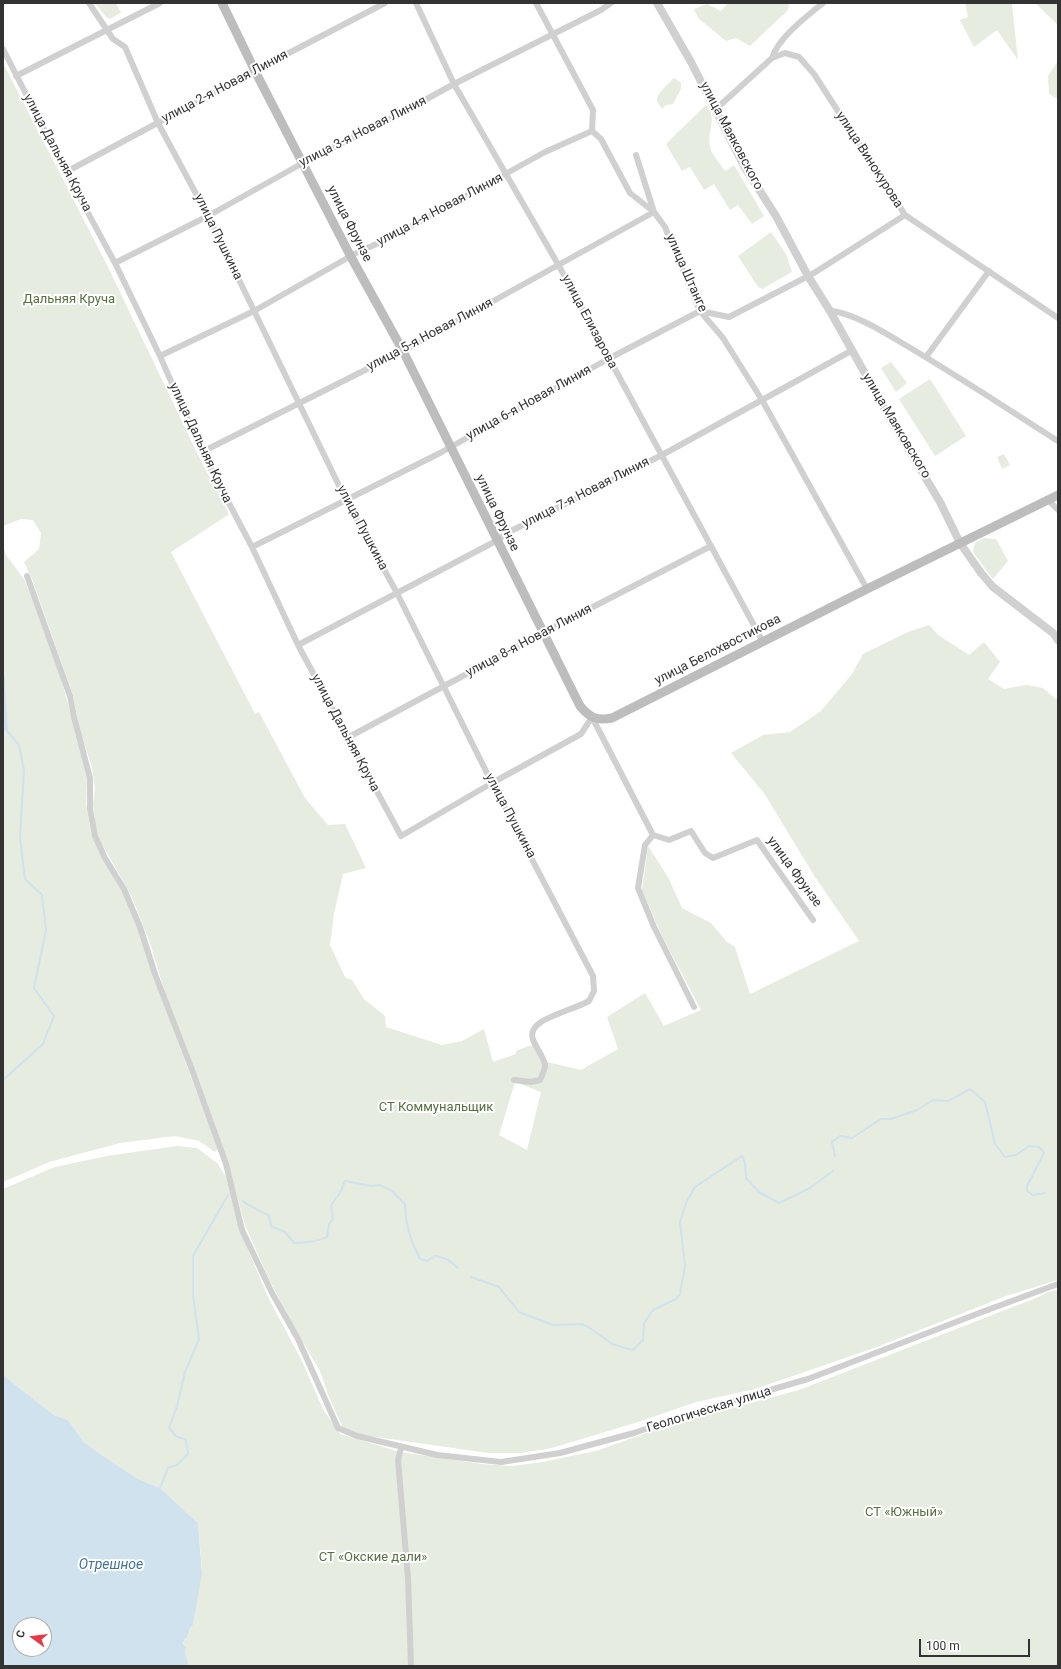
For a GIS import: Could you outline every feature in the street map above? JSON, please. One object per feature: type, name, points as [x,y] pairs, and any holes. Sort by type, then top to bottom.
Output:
[{"type":"main road","name":"улица Фрунзе","points":[[222,3],[255,71],[351,256],[403,352],[496,541],[580,706],[592,717]]},
{"type":"main road","name":"улица Белохвостикова","points":[[592,717],[602,720],[612,718],[867,589],[1058,495]]},
{"type":"street","name":"улица Пушкина","points":[[89,3],[113,39],[125,47],[158,124],[208,216],[346,500],[396,593],[492,783],[593,976],[594,990],[589,1001],[549,1018],[540,1023],[534,1029],[532,1039],[545,1063],[545,1070],[540,1080],[531,1082],[514,1080]]},
{"type":"street","points":[[16,76],[160,3]]},
{"type":"street","name":"улица 2-я Новая Линия","points":[[66,172],[385,3]]},
{"type":"street","name":"улица Елизарова","points":[[416,3],[454,84],[505,175],[559,266],[762,642]]},
{"type":"street","points":[[536,3],[593,110],[592,131]]},
{"type":"street","name":"улица 3-я Новая Линия","points":[[115,263],[208,216],[303,163],[454,84],[601,10],[611,3]]},
{"type":"street","name":"улица Маяковского","points":[[657,3],[716,109],[744,166],[776,216],[808,276],[830,311],[851,350],[940,502],[960,543],[981,574],[993,587],[1018,608],[1053,633],[1058,640]]},
{"type":"street","name":"улица Винокурова","points":[[772,58],[775,50],[797,25],[823,3]]},
{"type":"street","name":"улица Дальняя Круча","points":[[3,49],[66,172],[115,263],[160,356],[202,452],[252,547],[298,645],[401,836],[492,783]]},
{"type":"street","name":"улица Винокурова","points":[[716,109],[772,58],[785,52],[799,57],[814,74],[905,215],[1058,318]]},
{"type":"street","name":"улица 4-я Новая Линия","points":[[160,356],[254,311],[351,256],[388,239],[545,152],[592,131]]},
{"type":"street","name":"улица Штанге","points":[[592,131],[602,139],[630,193],[654,212],[664,227],[700,311],[723,338],[762,400],[867,589]]},
{"type":"street","points":[[636,155],[654,212]]},
{"type":"street","name":"улица 5-я Новая Линия","points":[[202,452],[299,402],[403,352],[654,212]]},
{"type":"street","points":[[700,311],[730,316],[808,276],[905,215]]},
{"type":"street","points":[[926,357],[990,271]]},
{"type":"street","name":"улица 6-я Новая Линия","points":[[252,547],[450,448],[608,359],[700,311]]},
{"type":"street","points":[[830,311],[838,311],[879,330],[926,357],[1058,441]]},
{"type":"street","name":"улица 7-я Новая Линия","points":[[298,645],[496,541],[507,533],[662,455],[851,350]]},
{"type":"street","points":[[1048,500],[1058,510]]},
{"type":"street","name":"улица 8-я Новая Линия","points":[[347,738],[443,686],[711,546]]},
{"type":"street","name":"Геологическая улица","points":[[27,576],[70,696],[90,778],[90,809],[95,836],[105,858],[124,889],[140,927],[155,974],[226,1164],[242,1230],[272,1293],[298,1339],[338,1428],[348,1434],[401,1448],[437,1455],[501,1462],[560,1453],[634,1433],[701,1410],[808,1379],[1058,1284]]},
{"type":"street","points":[[492,783],[580,735],[592,717]]},
{"type":"street","name":"улица Фрунзе","points":[[592,717],[653,835],[669,840],[691,831],[704,852],[713,858],[757,840],[813,920]]},
{"type":"street","points":[[653,835],[645,845],[638,888],[654,927],[694,1007]]},
{"type":"street","points":[[401,1448],[398,1460],[407,1570],[411,1666]]},
{"type":"green space","points":[[95,3],[116,3],[122,12],[110,19],[106,17]]},
{"type":"green space","points":[[728,3],[789,3],[788,10],[750,46],[736,38],[726,41],[698,18],[694,9],[707,4],[721,11]]},
{"type":"green space","points":[[965,3],[1014,3],[1012,5],[1018,60],[997,30],[974,47],[960,20],[968,17]]},
{"type":"green space","points":[[1035,3],[1058,3],[1058,25]]},
{"type":"green space","points":[[1058,61],[1058,99],[1049,94],[1048,76]]},
{"type":"green space","points":[[3,63],[108,267],[197,453],[228,512],[228,515],[171,552],[255,714],[259,712],[305,798],[328,825],[345,824],[366,868],[343,874],[334,914],[330,945],[345,977],[352,980],[364,999],[385,1016],[386,1027],[442,1045],[462,1041],[484,1029],[493,1062],[516,1054],[516,1051],[528,1046],[538,1045],[547,1062],[581,1070],[618,1049],[607,1017],[645,993],[664,1026],[701,1010],[662,936],[642,890],[648,846],[668,877],[682,908],[711,923],[727,942],[735,947],[750,994],[859,941],[815,877],[764,793],[731,753],[763,735],[790,732],[821,711],[852,674],[863,654],[908,632],[929,625],[938,635],[969,655],[984,642],[1000,662],[988,679],[1004,689],[1027,685],[1043,688],[1056,699],[1058,697],[1058,1280],[1006,1296],[874,1348],[755,1389],[696,1402],[638,1422],[552,1448],[521,1453],[488,1453],[362,1435],[343,1428],[329,1397],[320,1371],[291,1322],[267,1275],[245,1225],[226,1157],[167,999],[150,943],[131,895],[99,839],[93,803],[95,789],[92,767],[80,731],[73,695],[32,579],[24,562],[39,549],[41,533],[33,520],[21,519],[3,526]],"holes":[[[515,1082],[541,1092],[527,1150],[499,1135]]]},
{"type":"green space","points":[[674,78],[681,83],[681,89],[673,104],[666,105],[662,109],[657,101],[658,95]]},
{"type":"green space","points":[[706,105],[712,120],[709,141],[712,153],[725,171],[734,165],[764,216],[752,224],[738,205],[730,210],[714,184],[704,190],[690,167],[682,171],[666,144]]},
{"type":"green space","points":[[771,232],[786,254],[792,272],[762,289],[758,287],[738,256]]},
{"type":"green space","points":[[891,362],[907,383],[896,392],[881,368]]},
{"type":"green space","points":[[930,379],[966,436],[935,456],[899,399]]},
{"type":"green space","points":[[1004,454],[1010,465],[1002,469],[997,457]]},
{"type":"green space","points":[[984,538],[996,539],[1008,561],[993,579],[973,552],[975,543]]},
{"type":"green space","points":[[3,545],[6,555],[24,579],[53,649],[87,774],[86,804],[91,832],[122,890],[136,921],[163,1002],[218,1149],[215,1152],[199,1141],[175,1136],[120,1143],[49,1162],[3,1182],[3,729],[7,732],[5,678],[3,670]]},
{"type":"green space","points":[[177,1146],[197,1148],[217,1163],[226,1177],[239,1228],[268,1297],[302,1361],[323,1409],[340,1434],[400,1452],[482,1464],[513,1466],[543,1462],[599,1450],[666,1426],[799,1390],[1048,1292],[1058,1290],[1058,1666],[189,1666],[183,1647],[190,1628],[193,1625],[202,1569],[198,1523],[160,1488],[138,1479],[103,1456],[84,1442],[68,1420],[54,1415],[3,1375],[3,1189],[55,1167],[107,1156]]},
{"type":"water","points":[[3,670],[5,678],[8,733],[3,729]]},
{"type":"water","name":"Отрешное","points":[[3,1375],[54,1415],[68,1420],[84,1442],[103,1456],[138,1479],[160,1488],[198,1523],[202,1573],[193,1625],[190,1628],[187,1638],[183,1644],[186,1648],[185,1653],[189,1666],[3,1666]]},
{"type":"waterway","points":[[3,1080],[43,1044],[54,1016],[34,988],[46,930],[42,895],[25,879],[20,837],[24,770],[19,745],[7,731]]},
{"type":"waterway","points":[[835,1156],[832,1142],[840,1136],[852,1138],[881,1119],[891,1119],[917,1110],[933,1100],[948,1101],[970,1089],[985,1102],[995,1144],[1005,1157],[1016,1155],[1029,1146],[1039,1147],[1044,1153],[1027,1186],[1027,1191],[1033,1195],[1045,1193]]},
{"type":"waterway","points":[[471,1277],[499,1287],[519,1312],[553,1325],[582,1324],[612,1344],[633,1350],[643,1340],[644,1323],[653,1310],[676,1299],[680,1294],[685,1266],[680,1222],[686,1203],[695,1187],[742,1156],[745,1163],[746,1178],[759,1192],[779,1203],[810,1188],[833,1171]]},
{"type":"waterway","points":[[243,1201],[269,1216],[271,1226],[285,1232],[294,1243],[307,1242],[320,1240],[327,1237],[329,1224],[333,1219],[331,1205],[340,1193],[345,1181],[371,1186],[379,1185],[391,1190],[405,1204],[409,1233],[420,1259],[427,1261],[435,1256],[447,1259],[458,1268]]},
{"type":"waterway","points":[[160,1488],[168,1468],[177,1465],[188,1454],[186,1440],[176,1436],[169,1428],[177,1406],[185,1372],[199,1339],[193,1295],[193,1256],[228,1195]]},
{"type":"park label","name":"Дальняя Круча","points":[[69,300]]},
{"type":"park label","name":"СТ Коммунальщик","points":[[436,1108]]},
{"type":"park label","name":"СТ «Южный»","points":[[904,1513]]},
{"type":"park label","name":"СТ «Окские дали»","points":[[373,1558]]}]
